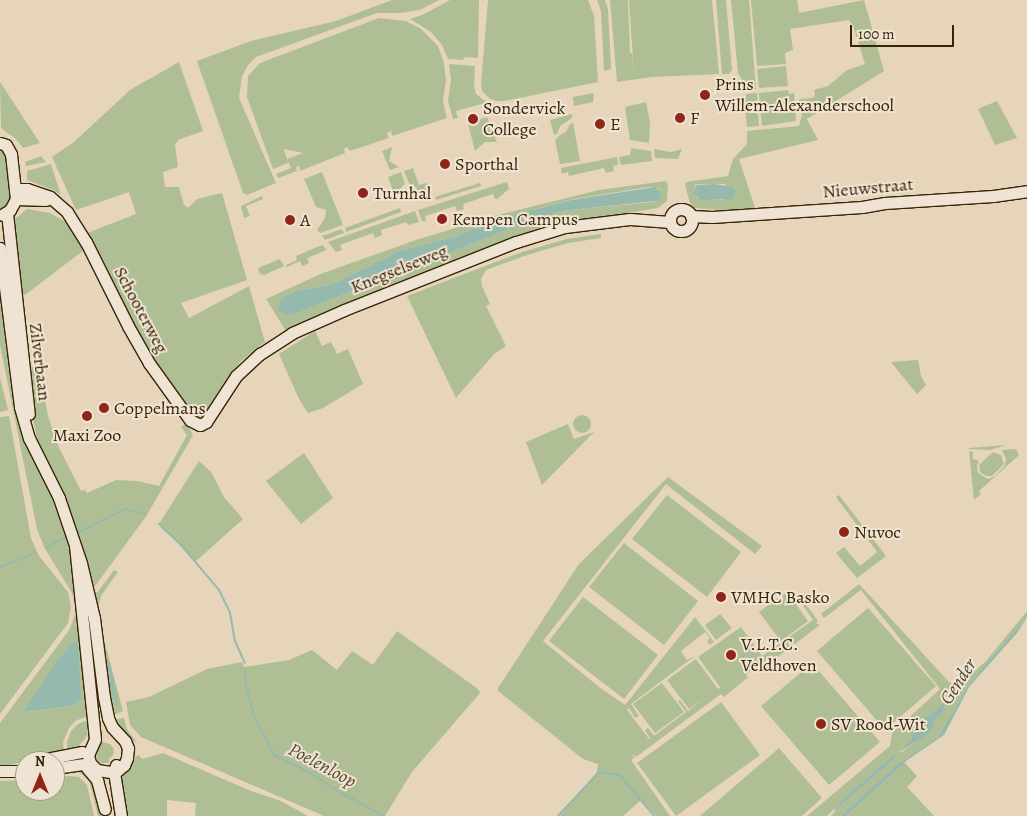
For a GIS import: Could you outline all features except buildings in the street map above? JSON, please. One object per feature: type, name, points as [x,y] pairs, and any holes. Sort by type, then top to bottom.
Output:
[{"type":"street","points":[[0,143],[6,145],[11,154],[15,194],[4,214]]},
{"type":"street","name":"Schooterweg","points":[[15,194],[40,192],[60,203],[86,242],[128,326],[149,363],[190,420],[200,425]]},
{"type":"street","name":"Nieuwstraat","points":[[692,219],[862,208],[885,203],[1027,192]]},
{"type":"street","points":[[680,209],[687,211],[692,219],[688,229],[681,231],[674,229],[670,219],[680,209]]},
{"type":"street","name":"Zilverbaan","points":[[4,214],[26,395],[38,454]]},
{"type":"street","name":"Knegselseweg","points":[[200,425],[206,422],[236,376],[260,354],[292,332],[535,235],[591,222],[670,219]]},
{"type":"street","name":"Zilverbaan","points":[[0,248],[20,407],[29,438],[59,498],[82,563],[94,618],[104,697],[102,704],[111,733]]},
{"type":"street","name":"Zilverbaan","points":[[74,544],[94,736]]},
{"type":"street","points":[[82,752],[88,741],[94,736],[111,733],[124,745],[116,771],[121,812]]},
{"type":"street","points":[[94,736],[94,742],[88,752],[92,768],[106,802],[105,813]]},
{"type":"street","points":[[65,755],[82,752]]},
{"type":"street","points":[[82,752],[92,768]]},
{"type":"street","points":[[1,771],[15,767]]},
{"type":"street","points":[[65,768],[92,768],[116,771]]},
{"type":"street","points":[[1,771],[15,771]]},
{"type":"green space","points":[[392,0],[439,0],[420,10],[400,13],[377,13],[256,57],[248,65],[242,76],[239,98],[276,183],[247,195],[243,193],[197,61],[251,41],[336,21]]},
{"type":"green space","points":[[450,0],[479,0],[478,58],[448,59],[442,45],[431,32],[410,19],[422,15]]},
{"type":"green space","points":[[488,0],[588,0],[594,16],[598,82],[504,101],[496,101],[489,98],[482,91],[481,84]]},
{"type":"green space","points":[[597,0],[605,0],[608,9],[611,69],[604,71],[601,11]]},
{"type":"green space","points":[[610,0],[628,0],[630,53],[632,53],[634,75],[629,0],[712,0],[719,74],[652,77],[617,82]]},
{"type":"green space","points":[[716,0],[726,0],[732,70],[729,74],[722,74]]},
{"type":"green space","points":[[731,0],[749,0],[756,89],[746,90],[745,81],[743,81],[738,73]]},
{"type":"green space","points":[[751,0],[797,0],[799,13],[864,0],[884,71],[807,119],[818,140],[739,159],[755,208],[725,210],[691,207],[685,185],[686,182],[728,176],[733,159],[747,144],[747,131],[799,126],[802,115],[799,99],[812,98],[815,96],[814,90],[828,86],[847,70],[865,64],[853,25],[849,20],[790,29],[793,50],[785,53],[786,64],[757,66]],"holes":[[[726,184],[723,200],[697,198],[695,185]]]},
{"type":"green space","points":[[379,18],[406,21],[420,28],[438,46],[444,63],[446,80],[443,102],[447,118],[392,136],[391,131],[387,133],[389,138],[350,151],[347,147],[344,149],[345,153],[300,171],[299,165],[296,167],[297,171],[278,178],[276,174],[291,168],[287,159],[303,153],[284,149],[288,163],[273,169],[247,97],[248,76],[260,63]]},
{"type":"green space","points":[[179,62],[203,131],[178,140],[175,145],[178,167],[163,172],[165,187],[179,187],[184,205],[188,208],[197,199],[222,193],[247,280],[181,303],[189,318],[249,286],[265,342],[241,361],[227,378],[205,416],[197,419],[192,417],[147,353],[87,233],[136,214],[129,192],[76,210],[52,157],[74,142],[130,90]]},
{"type":"green space","points":[[449,64],[475,66],[474,86],[476,94],[486,102],[499,107],[487,110],[485,103],[456,111],[458,118],[453,119],[448,101],[451,80]]},
{"type":"green space","points":[[786,66],[788,86],[759,88],[757,69]]},
{"type":"green space","points":[[0,82],[40,143],[23,148],[16,139],[1,128]]},
{"type":"green space","points":[[788,90],[789,94],[794,93],[796,121],[762,126],[759,93]]},
{"type":"green space","points":[[594,93],[593,102],[574,106],[573,97]]},
{"type":"green space","points":[[757,93],[759,126],[747,127],[744,97],[746,97],[746,94]]},
{"type":"green space","points":[[997,101],[1017,138],[995,145],[978,109]]},
{"type":"green space","points":[[646,102],[650,123],[649,143],[630,140],[625,107]]},
{"type":"green space","points":[[572,114],[572,118],[560,126],[557,134],[554,135],[550,120]]},
{"type":"green space","points":[[487,117],[497,142],[485,142],[475,151],[468,123]]},
{"type":"green space","points":[[573,123],[580,161],[560,164],[555,140],[566,132],[570,124]]},
{"type":"green space","points":[[392,147],[389,161],[399,167],[390,170],[382,151]]},
{"type":"green space","points":[[0,148],[6,154],[12,196],[10,204],[0,209]]},
{"type":"green space","points":[[631,148],[651,151],[652,161],[621,165],[619,157],[630,155]]},
{"type":"green space","points":[[654,149],[671,152],[682,149],[678,159],[655,158]]},
{"type":"green space","points":[[41,156],[46,162],[26,166],[25,162]]},
{"type":"green space","points":[[617,157],[618,165],[613,166],[614,171],[606,173],[604,168],[569,176],[568,172],[562,174],[561,168]]},
{"type":"green space","points":[[51,164],[61,195],[27,180],[27,171]]},
{"type":"green space","points":[[413,168],[419,185],[427,183],[430,194],[416,199],[417,188],[409,183],[404,171]]},
{"type":"green space","points":[[322,172],[343,225],[320,233],[317,230],[325,218],[326,210],[316,207],[304,179]]},
{"type":"green space","points":[[401,172],[405,184],[394,194],[388,177]]},
{"type":"green space","points":[[666,181],[668,184],[667,201],[658,208],[568,223],[286,331],[266,299],[323,273],[416,240],[498,215],[599,190]],"holes":[[[649,187],[659,189],[660,198],[654,202],[555,213],[512,228],[292,315],[282,313],[282,297],[300,290],[333,284],[399,251],[457,236],[573,199]]]},
{"type":"green space","points":[[507,182],[509,189],[497,199],[495,199],[493,194],[463,204],[464,209],[457,211],[455,206],[425,216],[426,221],[422,221],[418,210]]},
{"type":"green space","points":[[480,183],[481,186],[436,200],[435,197]]},
{"type":"green space","points":[[262,196],[263,199],[246,206],[250,216],[244,218],[241,206]]},
{"type":"green space","points":[[400,208],[401,212],[346,232],[345,228]]},
{"type":"green space","points":[[27,209],[50,213],[69,224],[84,250],[21,298],[29,368],[38,365],[48,416],[59,448],[81,491],[85,490],[87,493],[116,480],[137,481],[159,486],[187,435],[181,427],[187,423],[193,435],[147,515],[93,589],[97,593],[114,570],[118,572],[101,596],[97,613],[123,711],[111,716],[96,617],[36,433],[29,402],[9,224]]},
{"type":"green space","points":[[415,211],[419,222],[408,225],[406,222],[381,230],[382,235],[375,238],[373,233],[340,245],[342,250],[336,252],[328,242]]},
{"type":"green space","points":[[342,229],[344,233],[325,240],[322,236]]},
{"type":"green space","points":[[601,234],[601,238],[568,243],[486,270],[481,279],[490,304],[486,306],[506,346],[494,354],[456,398],[407,296],[522,252],[567,239]]},
{"type":"green space","points":[[322,245],[327,250],[307,258],[309,263],[302,266],[300,261],[287,267],[286,265],[297,260],[296,256]]},
{"type":"green space","points":[[280,259],[284,266],[264,275],[260,274],[258,268]]},
{"type":"green space","points":[[0,280],[13,375],[70,547],[90,715],[75,721],[69,728],[63,742],[64,751],[15,751],[15,764],[0,767],[0,723],[70,629],[76,611],[72,593],[44,547],[37,529],[0,345]],"holes":[[[74,641],[71,706],[28,712],[25,709],[58,659]]]},
{"type":"green space","points":[[315,331],[322,346],[331,342],[337,354],[348,349],[363,384],[323,408],[308,413],[299,399],[279,354]]},
{"type":"green space","points":[[918,360],[921,376],[926,385],[917,394],[891,362]]},
{"type":"green space","points":[[0,378],[8,410],[0,412]]},
{"type":"green space","points":[[582,415],[588,418],[591,424],[588,430],[582,433],[576,430],[573,424],[576,418]]},
{"type":"green space","points":[[9,416],[31,538],[39,556],[68,592],[71,607],[68,623],[0,714],[0,417]]},
{"type":"green space","points":[[568,424],[574,439],[594,432],[542,485],[526,442]]},
{"type":"green space","points":[[1007,445],[990,450],[969,449],[969,448]]},
{"type":"green space","points":[[1016,449],[1019,455],[979,491],[981,494],[974,500],[969,451],[973,452],[973,459],[979,461],[977,466],[978,473],[988,479],[995,476],[1005,465],[1006,459],[1002,450]]},
{"type":"green space","points":[[993,452],[1001,455],[1004,464],[992,476],[986,476],[980,472],[979,465]]},
{"type":"green space","points":[[304,453],[333,498],[301,524],[266,481]]},
{"type":"green space","points":[[199,461],[211,472],[224,497],[243,519],[195,562],[179,542],[159,524]]},
{"type":"green space","points":[[668,477],[762,546],[755,554],[666,484],[543,641],[599,687],[625,705],[695,617],[714,642],[710,645],[707,641],[710,638],[705,632],[681,651],[687,660],[695,656],[631,704],[639,716],[635,718],[629,708],[627,710],[649,739],[645,730],[648,728],[654,736],[686,712],[678,701],[680,700],[688,711],[703,699],[689,709],[667,680],[696,659],[718,689],[720,687],[698,657],[741,627],[762,656],[813,620],[802,604],[804,602],[818,621],[816,623],[820,625],[775,659],[769,659],[754,668],[746,675],[749,679],[747,678],[724,697],[721,694],[636,757],[632,754],[634,758],[631,760],[670,816],[656,816],[641,800],[623,816],[560,816],[597,772],[598,764],[583,759],[498,691],[498,688],[579,564]]},
{"type":"green space","points":[[667,495],[741,552],[707,597],[632,539]]},
{"type":"green space","points":[[839,495],[886,556],[857,578],[836,553],[844,547],[860,566],[877,552],[836,497]]},
{"type":"green space","points":[[624,543],[698,601],[664,645],[589,587]]},
{"type":"green space","points":[[859,584],[949,682],[956,685],[965,680],[986,661],[1027,611],[1027,617],[969,684],[938,737],[896,765],[841,816],[831,816],[835,811],[834,809],[827,816],[807,816],[890,746],[892,733],[940,689],[861,590],[824,618],[821,614]],"holes":[[[949,693],[942,714],[935,720],[932,729],[902,752],[898,752],[909,743],[924,720],[943,703]],[[893,755],[896,757],[847,799],[843,799]]]},
{"type":"green space","points":[[787,592],[808,621],[781,641],[759,612]]},
{"type":"green space","points":[[583,597],[658,655],[624,699],[549,641]]},
{"type":"green space","points":[[868,608],[936,686],[885,730],[817,651]]},
{"type":"green space","points":[[720,614],[732,628],[716,640],[705,625]]},
{"type":"green space","points":[[397,631],[478,689],[480,693],[412,772],[385,816],[324,816],[141,737],[130,725],[126,702],[149,697],[207,669],[242,662],[244,667],[289,660],[312,650],[337,670],[352,651],[373,665]]},
{"type":"green space","name":"SV Rood-Wit","points":[[812,663],[880,742],[829,785],[761,706]]},
{"type":"green space","points":[[662,683],[684,712],[655,733],[633,704]]},
{"type":"green space","points":[[721,702],[760,755],[676,816],[637,763]]},
{"type":"green space","points":[[124,718],[127,729],[137,743],[127,738],[112,720]]},
{"type":"green space","points":[[90,719],[87,736],[78,747],[68,753],[67,742],[71,731],[78,724]]},
{"type":"green space","points":[[99,743],[110,744],[114,749],[109,763],[101,763],[96,758]]},
{"type":"green space","points":[[779,748],[822,798],[802,816],[700,816]]},
{"type":"green space","points":[[163,753],[251,791],[281,801],[308,816],[195,816],[196,803],[167,800],[167,816],[125,816],[121,781],[123,771],[132,759],[139,755],[142,759]]},
{"type":"green space","points":[[904,762],[917,776],[907,787],[934,816],[846,816]]},
{"type":"green space","points":[[83,770],[96,787],[102,816],[98,816],[89,780],[80,773],[71,771]]},
{"type":"green space","points":[[65,777],[79,777],[87,785],[94,816],[0,816],[0,781],[15,780],[15,801],[65,801]]},
{"type":"water","points":[[715,184],[732,187],[735,191],[733,199],[701,200],[693,193],[697,185]]},
{"type":"water","points":[[655,187],[660,191],[660,198],[656,201],[555,213],[512,228],[292,315],[279,311],[282,297],[300,290],[333,284],[399,251],[457,236],[503,218],[571,200]]},
{"type":"water","points":[[1027,617],[1017,633],[969,687],[944,735],[906,761],[846,816],[841,816],[896,765],[938,737],[969,684]]},
{"type":"water","points":[[74,641],[77,642],[78,646],[81,699],[71,706],[26,712],[25,709],[58,659]]},
{"type":"water","points":[[107,663],[110,663],[118,705],[116,705],[111,689]]},
{"type":"water","points":[[949,693],[942,714],[935,720],[932,729],[898,753],[912,739],[913,729],[943,703]]},
{"type":"water","points":[[893,755],[896,755],[895,758],[837,808],[843,799]]},
{"type":"waterway","name":"Poelenloop","points":[[75,534],[125,509],[145,514]]},
{"type":"waterway","name":"Poelenloop","points":[[159,524],[181,545],[219,590],[230,613],[235,641],[245,663]]},
{"type":"waterway","name":"Poelenloop","points":[[46,548],[68,536]]},
{"type":"waterway","name":"Poelenloop","points":[[0,567],[35,553]]},
{"type":"waterway","name":"Poelenloop","points":[[245,671],[246,686],[254,716],[275,756],[307,771],[341,793],[383,815]]},
{"type":"waterway","name":"Poelenloop","points":[[558,816],[599,772],[620,775],[654,816]]},
{"type":"place","name":"Prins Willem-Alexanderschool","points":[[705,95]]},
{"type":"place","name":"F","points":[[680,118]]},
{"type":"place","name":"Sondervick College","points":[[473,119]]},
{"type":"place","name":"E","points":[[600,124]]},
{"type":"place","name":"Sporthal","points":[[445,164]]},
{"type":"place","name":"Turnhal","points":[[363,193]]},
{"type":"place","name":"Kempen Campus","points":[[442,219]]},
{"type":"place","name":"A","points":[[290,220]]},
{"type":"place","name":"Coppelmans","points":[[104,408]]},
{"type":"place","name":"Maxi Zoo","points":[[87,416]]},
{"type":"place","name":"Nuvoc","points":[[844,532]]},
{"type":"place","name":"VMHC Basko","points":[[721,597]]},
{"type":"place","name":"V.L.T.C. Veldhoven","points":[[731,655]]},
{"type":"place","name":"SV Rood-Wit","points":[[821,724]]},
{"type":"water label","name":"Gender","points":[[959,682]]}]
